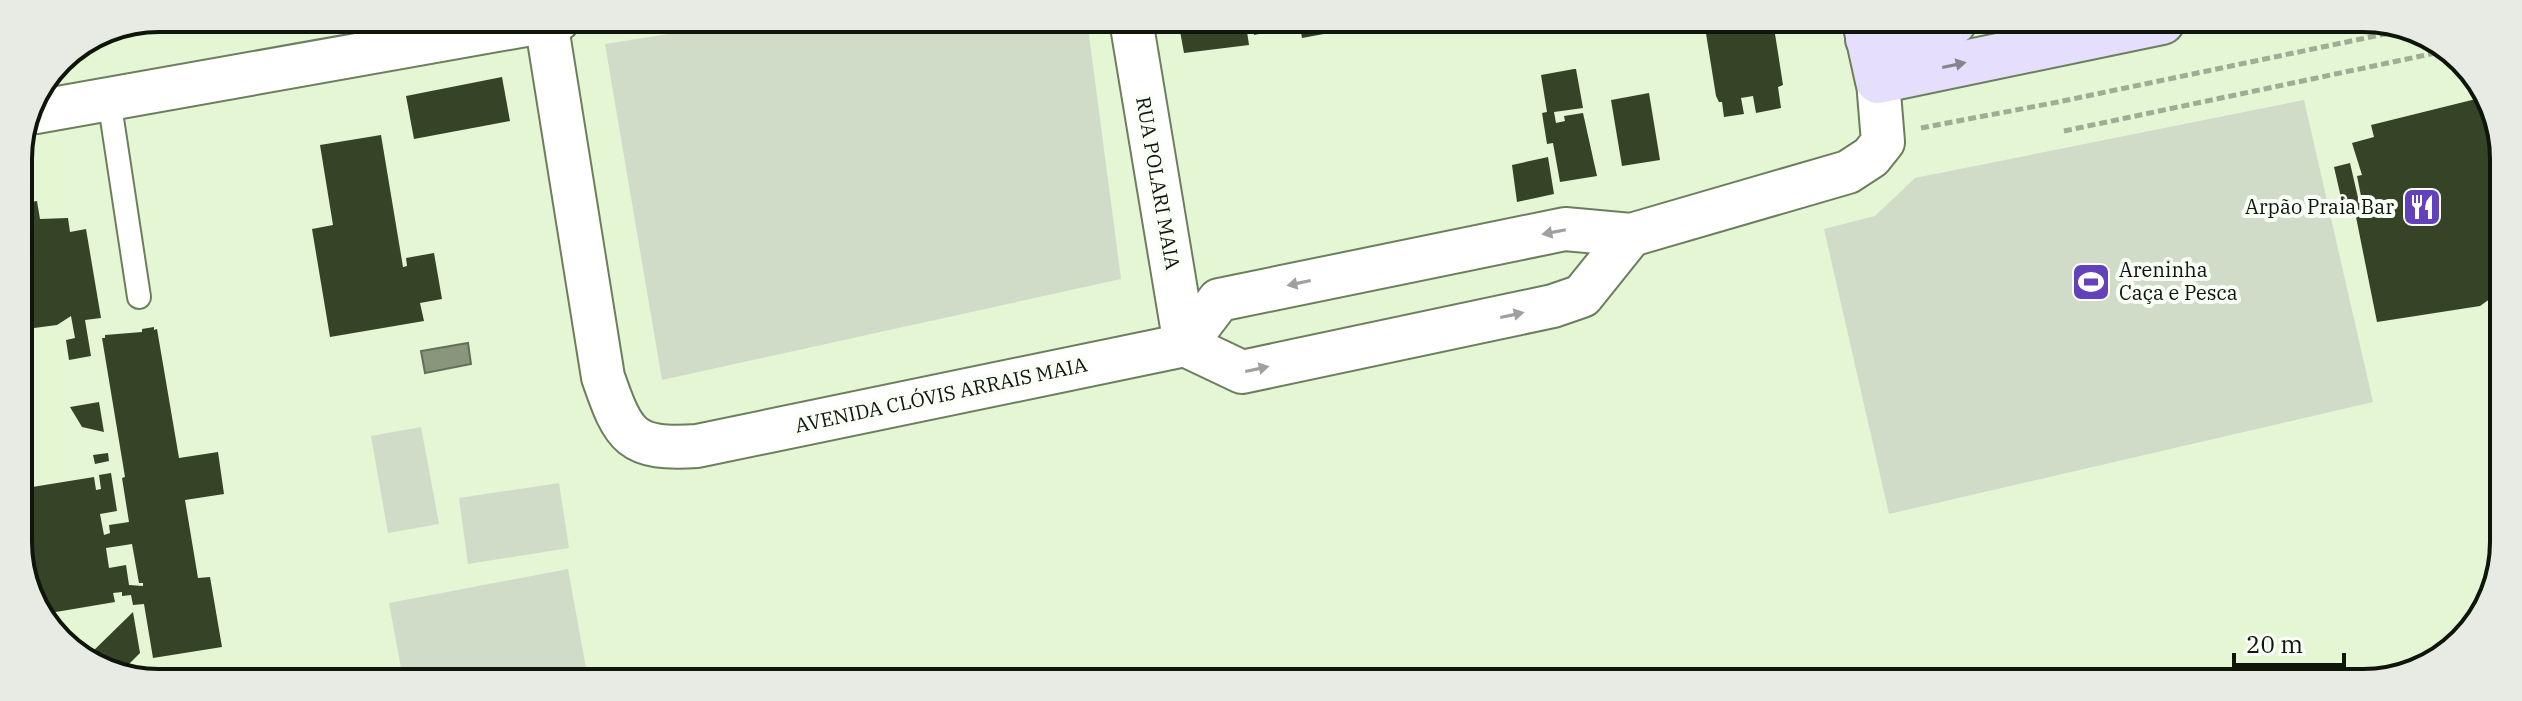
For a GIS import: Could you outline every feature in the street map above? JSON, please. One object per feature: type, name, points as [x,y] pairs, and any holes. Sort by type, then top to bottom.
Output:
[{"type":"main road","points":[[1870,47],[1920,32]]},
{"type":"main road","points":[[1870,47],[2045,32]]},
{"type":"street","points":[[42,111],[486,32]]},
{"type":"street","name":"AVENIDA CLÓVIS ARRAIS MAIA","points":[[555,32],[603,377],[615,412],[629,433],[646,445],[668,448],[697,446],[1185,345]]},
{"type":"street","name":"RUA POLARI MAIA","points":[[1133,32],[1185,345]]},
{"type":"street","points":[[1631,235],[1582,296],[1553,306],[1242,372],[1185,345],[1219,300],[1565,229],[1631,235],[1848,172],[1871,157],[1883,142],[1870,47]]},
{"type":"lane","points":[[109,99],[139,297]]},
{"type":"path","points":[[1884,134],[2058,102],[2386,34]]},
{"type":"path","points":[[2064,131],[2434,53]]},
{"type":"shaded area","points":[[681,32],[1089,32],[1121,279],[662,380],[605,44]]},
{"type":"shaded area","name":"Areninha Caça e Pesca","points":[[2304,100],[2373,402],[1889,514],[1824,229],[1875,216],[1915,178]]},
{"type":"shaded area","points":[[468,343],[471,364],[425,373],[421,351]]},
{"type":"shaded area","points":[[421,427],[439,524],[388,533],[371,436]]},
{"type":"shaded area","points":[[559,483],[569,548],[468,564],[459,498]]},
{"type":"shaded area","points":[[568,569],[586,669],[401,669],[389,603]]},
{"type":"building","points":[[1180,32],[1247,32],[1249,45],[1184,53]]},
{"type":"building","points":[[1301,32],[1335,32],[1302,38]]},
{"type":"building","points":[[1706,32],[1775,32],[1783,85],[1778,87],[1781,108],[1756,113],[1753,96],[1741,98],[1744,114],[1724,117],[1722,102],[1716,96]]},
{"type":"building","points":[[1576,69],[1583,108],[1554,112],[1556,123],[1565,121],[1564,116],[1583,113],[1597,176],[1560,182],[1553,143],[1547,144],[1542,113],[1547,112],[1541,75]]},
{"type":"building","points":[[502,77],[510,121],[414,139],[406,96]]},
{"type":"building","points":[[1649,93],[1660,160],[1622,166],[1611,100]]},
{"type":"building","name":"Arpão Praia Bar","points":[[2475,99],[2488,135],[2490,159],[2490,299],[2480,306],[2377,322],[2355,212],[2345,215],[2334,167],[2350,163],[2359,202],[2362,201],[2357,176],[2362,175],[2352,143],[2374,137],[2371,125]]},
{"type":"building","points":[[381,135],[403,267],[407,266],[406,258],[434,253],[442,299],[420,303],[424,321],[330,337],[312,229],[333,225],[320,145]]},
{"type":"building","points":[[1548,157],[1554,194],[1517,202],[1512,165]]},
{"type":"building","points":[[37,201],[40,219],[68,218],[70,232],[86,229],[101,318],[85,320],[91,356],[69,360],[66,340],[75,338],[71,316],[57,325],[32,328],[32,202]]},
{"type":"building","points":[[142,329],[157,329],[179,458],[218,452],[224,494],[185,500],[198,578],[210,577],[222,647],[153,658],[144,604],[133,605],[131,595],[113,593],[115,602],[54,612],[34,566],[32,542],[32,487],[94,477],[96,490],[101,489],[99,475],[111,473],[117,511],[100,514],[104,535],[110,533],[109,525],[129,522],[122,478],[125,477],[102,338],[105,335],[142,332]],"holes":[[[132,544],[139,583],[143,586],[129,585],[126,565],[109,568],[106,548]]]},
{"type":"building","points":[[99,402],[104,432],[82,427],[70,407]]},
{"type":"building","points":[[108,453],[109,461],[95,464],[93,455]]},
{"type":"building","points":[[133,612],[140,653],[128,665],[94,650]]},
{"type":"place","name":"Arpão Praia Bar","points":[[2422,207]]},
{"type":"place","name":"Areninha Caça e Pesca","points":[[2091,282]]}]
